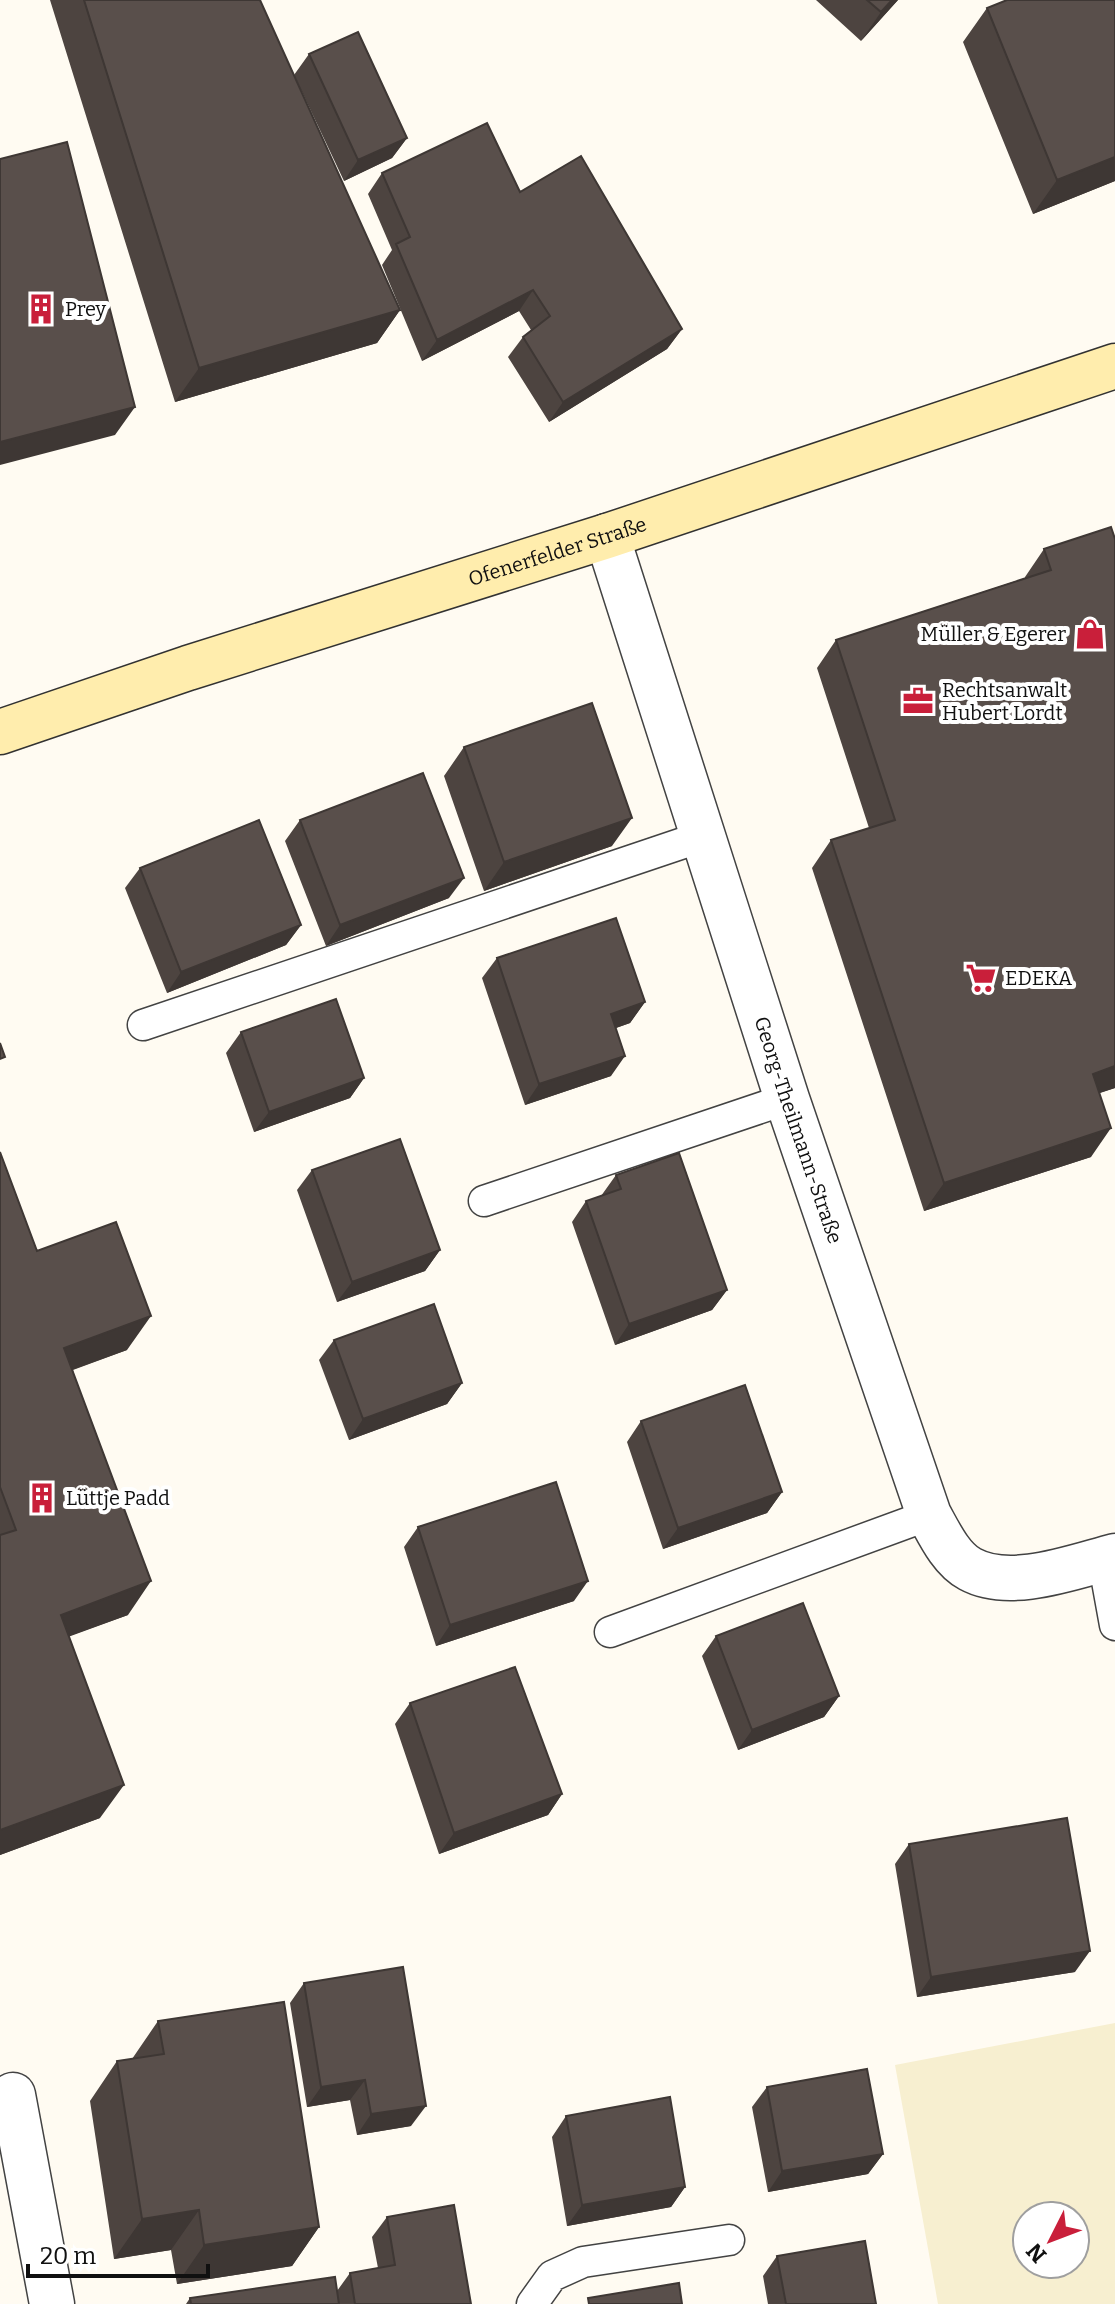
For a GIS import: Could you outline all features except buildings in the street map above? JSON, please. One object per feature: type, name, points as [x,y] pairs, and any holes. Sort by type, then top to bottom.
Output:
[{"type":"street","name":"Ofenerfelder Straße","points":[[0,732],[607,536],[1115,366]]},
{"type":"street","name":"Georg-Theilmann-Straße","points":[[607,536],[787,1099],[929,1515],[946,1544],[968,1568],[996,1579],[1109,1557]]},
{"type":"street","points":[[13,2095],[52,2304]]},
{"type":"lane","points":[[143,1025],[704,836]]},
{"type":"lane","points":[[484,1201],[787,1099]]},
{"type":"lane","points":[[610,1632],[929,1515]]},
{"type":"lane","points":[[1109,1557],[1115,1625]]},
{"type":"lane","points":[[532,2304],[552,2276],[583,2262],[729,2240]]},
{"type":"shaded area","points":[[1115,2023],[1115,2304],[938,2304],[895,2065]]},
{"type":"place","name":"Prey","points":[[41,309]]},
{"type":"place","name":"Müller & Egerer","points":[[1090,634]]},
{"type":"place","name":"Rechtsanwalt Hubert Lordt","points":[[918,701]]},
{"type":"place","name":"EDEKA","points":[[981,978]]},
{"type":"place","name":"Lüttje Padd","points":[[42,1498]]}]
